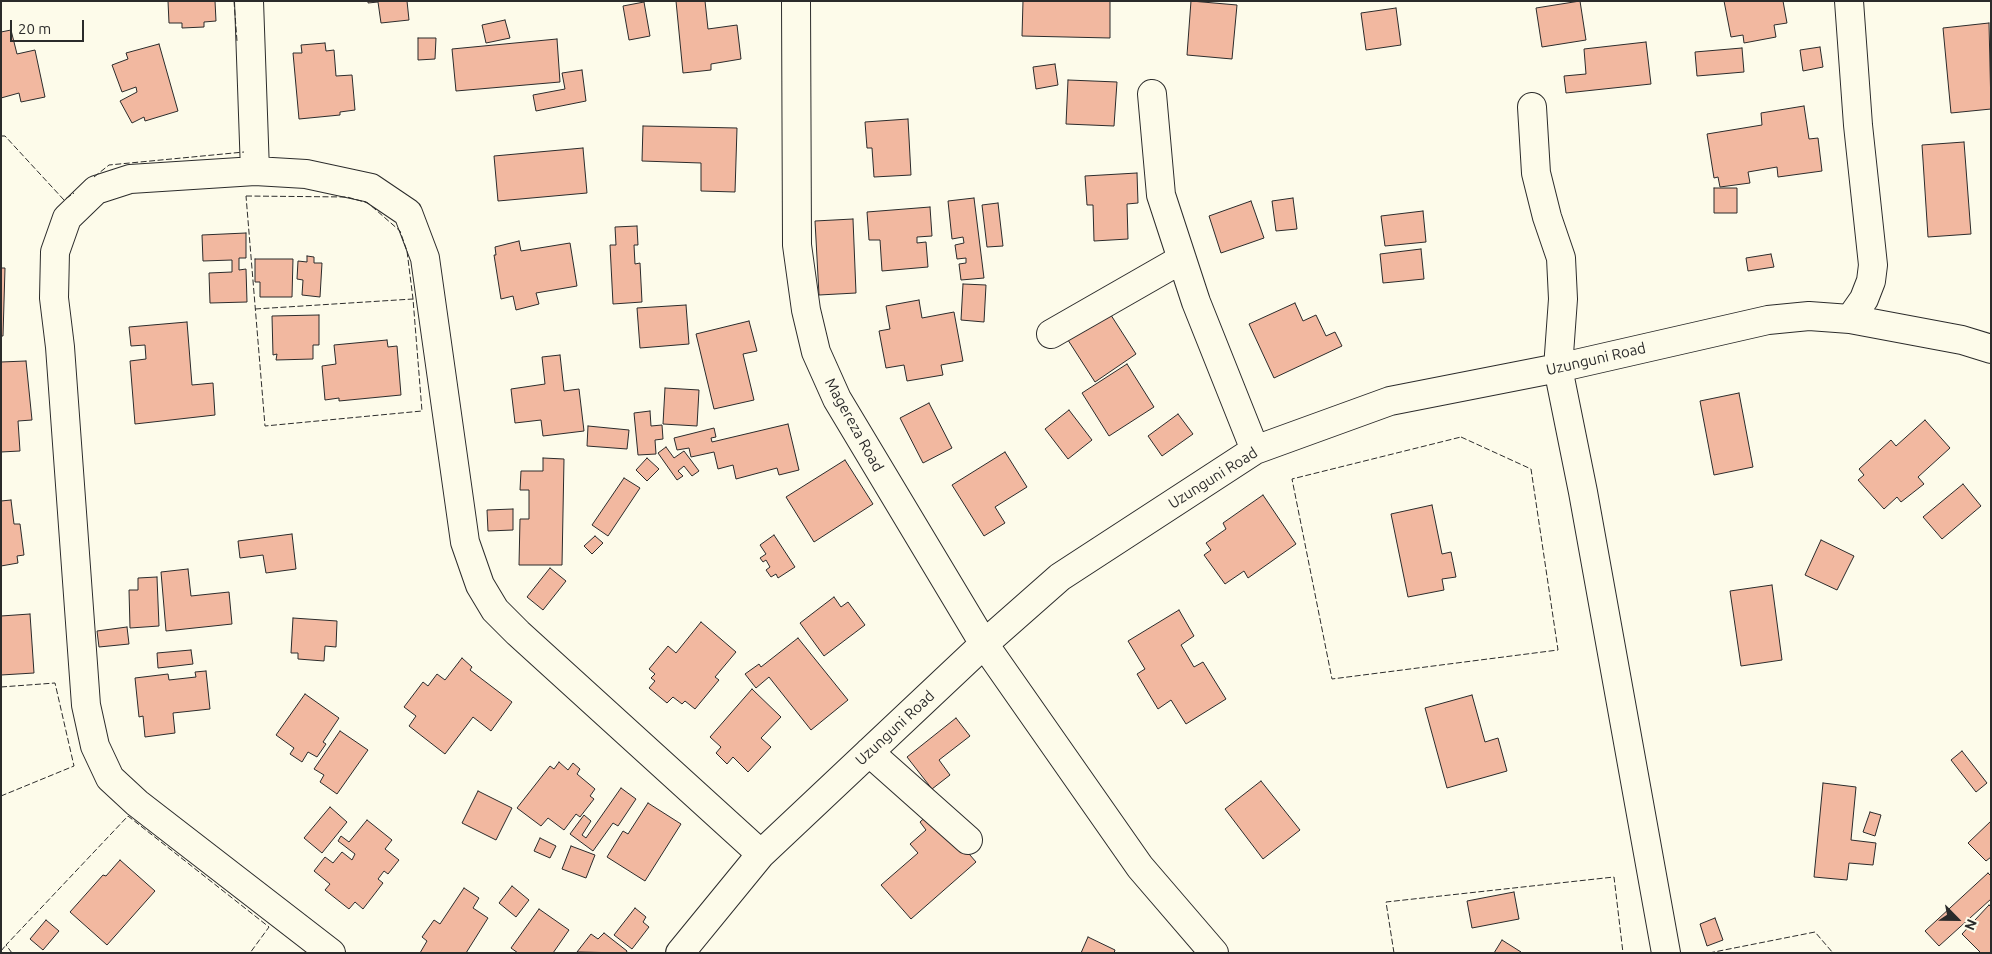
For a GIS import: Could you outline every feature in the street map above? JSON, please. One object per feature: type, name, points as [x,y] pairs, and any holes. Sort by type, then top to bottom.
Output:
[{"type":"street","points":[[249,1],[254,171]]},
{"type":"street","name":"Magereza Road","points":[[796,1],[797,245],[806,310],[816,352],[836,398],[984,644],[1140,867],[1214,953]]},
{"type":"street","points":[[1849,1],[1858,125],[1873,264],[1871,281],[1864,299],[1850,319]]},
{"type":"street","points":[[1152,94],[1161,195],[1196,302],[1255,450]]},
{"type":"street","points":[[1532,107],[1536,174],[1561,258],[1563,299],[1558,368],[1583,492],[1666,953]]},
{"type":"street","points":[[331,953],[137,803],[110,778],[95,746],[86,705],[60,347],[54,298],[55,252],[67,218],[96,190],[130,179],[254,171],[306,174],[372,188],[408,213],[425,258],[465,542],[480,585],[495,610],[518,633],[761,854]]},
{"type":"street","points":[[1051,334],[1182,259]]},
{"type":"street","name":"Uzunguni Road","points":[[680,953],[761,854],[984,644],[1060,577],[1255,450],[1390,401],[1558,368],[1768,320],[1809,316],[1850,319],[1962,340],[1991,349]]},
{"type":"street","points":[[869,752],[968,840]]},
{"type":"building","points":[[168,1],[215,1],[216,21],[204,22],[204,27],[182,28],[182,23],[169,23]]},
{"type":"building","points":[[368,1],[407,1],[409,20],[381,23],[378,2],[368,3]]},
{"type":"building","points":[[676,1],[705,1],[708,29],[737,25],[741,59],[711,64],[711,70],[683,73]]},
{"type":"building","points":[[1023,1],[1110,1],[1110,38],[1022,36]]},
{"type":"building","points":[[1191,1],[1237,5],[1232,59],[1187,55]]},
{"type":"building","points":[[1580,1],[1586,40],[1542,47],[1536,8]]},
{"type":"building","points":[[1724,1],[1783,1],[1787,23],[1774,25],[1776,37],[1744,43],[1743,35],[1731,37]]},
{"type":"building","points":[[644,2],[650,36],[629,40],[623,6]]},
{"type":"building","points":[[1396,8],[1401,45],[1366,50],[1361,13]]},
{"type":"building","points":[[505,20],[510,38],[486,43],[482,25]]},
{"type":"building","points":[[1989,23],[1991,109],[1951,113],[1943,28]]},
{"type":"building","points":[[11,30],[17,54],[35,50],[45,97],[21,102],[19,93],[1,98],[1,32]]},
{"type":"building","points":[[418,38],[436,38],[435,59],[418,60]]},
{"type":"building","points":[[557,39],[560,82],[456,91],[452,49]]},
{"type":"building","points":[[1646,42],[1651,84],[1566,93],[1564,76],[1586,74],[1584,49]]},
{"type":"building","points":[[325,43],[326,51],[334,50],[336,76],[352,75],[355,110],[340,112],[340,115],[299,119],[293,53],[302,53],[301,45]]},
{"type":"building","points":[[159,44],[178,111],[145,121],[144,117],[132,123],[120,101],[137,92],[136,87],[122,92],[112,65],[128,59],[126,53]]},
{"type":"building","points":[[1820,47],[1823,67],[1803,71],[1800,50]]},
{"type":"building","points":[[1742,48],[1744,72],[1697,76],[1695,52]]},
{"type":"building","points":[[1055,64],[1058,85],[1036,89],[1033,67]]},
{"type":"building","points":[[582,70],[586,101],[536,111],[533,95],[565,89],[562,73]]},
{"type":"building","points":[[1068,80],[1117,82],[1114,126],[1066,124]]},
{"type":"building","points":[[1804,106],[1809,139],[1818,138],[1822,171],[1778,177],[1777,167],[1748,172],[1750,183],[1720,187],[1718,177],[1714,178],[1707,134],[1762,125],[1761,113]]},
{"type":"building","points":[[908,119],[911,175],[874,177],[872,148],[867,148],[865,122]]},
{"type":"building","points":[[643,126],[737,128],[735,192],[701,191],[701,163],[642,161]]},
{"type":"building","points":[[1964,142],[1971,234],[1928,237],[1922,145]]},
{"type":"building","points":[[583,148],[587,193],[498,201],[494,156]]},
{"type":"building","points":[[1137,173],[1138,203],[1127,204],[1128,239],[1094,241],[1093,205],[1087,205],[1085,176]]},
{"type":"building","points":[[1714,188],[1737,188],[1737,213],[1714,213]]},
{"type":"building","points":[[974,198],[984,278],[961,280],[959,264],[966,263],[966,258],[957,259],[955,245],[964,243],[963,237],[952,239],[948,201]]},
{"type":"building","points":[[1293,198],[1297,229],[1276,231],[1272,201]]},
{"type":"building","points":[[1251,201],[1264,238],[1221,253],[1209,216]]},
{"type":"building","points":[[998,203],[1003,246],[987,247],[982,205]]},
{"type":"building","points":[[930,207],[932,236],[917,237],[917,243],[926,242],[928,267],[882,271],[880,240],[869,240],[867,212]]},
{"type":"building","points":[[1423,211],[1426,242],[1385,246],[1381,216]]},
{"type":"building","points":[[853,219],[856,293],[819,295],[815,221]]},
{"type":"building","points":[[637,226],[638,245],[634,245],[635,264],[640,263],[642,302],[613,304],[610,245],[616,245],[615,227]]},
{"type":"building","points":[[246,233],[246,258],[239,258],[239,270],[246,269],[247,302],[210,303],[209,273],[232,272],[232,260],[203,261],[202,235]]},
{"type":"building","points":[[519,241],[521,251],[570,243],[577,286],[536,293],[539,304],[516,310],[513,296],[501,299],[494,255],[496,255],[495,247]]},
{"type":"building","points":[[1421,249],[1424,279],[1383,283],[1380,254]]},
{"type":"building","points":[[1771,254],[1774,267],[1748,271],[1746,258]]},
{"type":"building","points":[[307,256],[314,257],[314,263],[322,263],[320,297],[302,295],[303,280],[297,279],[298,261],[307,262]]},
{"type":"building","points":[[255,259],[293,259],[292,297],[260,297],[260,282],[255,282]]},
{"type":"building","points":[[1,268],[5,268],[3,336],[1,336]]},
{"type":"building","points":[[963,284],[986,285],[984,322],[961,320]]},
{"type":"building","points":[[919,300],[922,318],[954,312],[963,361],[941,365],[943,375],[907,381],[904,365],[886,368],[879,331],[890,329],[886,306]]},
{"type":"building","points":[[1295,303],[1303,321],[1316,315],[1326,336],[1335,332],[1342,346],[1274,378],[1249,324]]},
{"type":"building","points":[[686,305],[689,344],[640,348],[637,308]]},
{"type":"building","points":[[1107,309],[1136,354],[1095,382],[1066,337]]},
{"type":"building","points":[[319,315],[319,345],[313,345],[313,359],[276,360],[277,354],[273,355],[272,316]]},
{"type":"building","points":[[749,321],[757,351],[743,354],[754,400],[714,409],[696,334]]},
{"type":"building","points":[[187,322],[192,385],[213,383],[215,415],[135,424],[130,361],[146,359],[145,345],[131,346],[129,327]]},
{"type":"building","points":[[387,340],[388,347],[397,346],[401,395],[339,401],[339,398],[325,400],[322,366],[336,364],[334,345]]},
{"type":"building","points":[[560,355],[564,391],[579,389],[584,431],[543,436],[541,420],[515,423],[511,389],[545,384],[542,357]]},
{"type":"building","points":[[26,361],[32,420],[18,421],[20,451],[1,452],[1,362]]},
{"type":"building","points":[[1127,364],[1154,407],[1109,436],[1082,393]]},
{"type":"building","points":[[665,388],[699,390],[697,426],[663,424]]},
{"type":"building","points":[[1739,393],[1753,467],[1714,475],[1700,401]]},
{"type":"building","points":[[929,403],[952,448],[923,463],[900,418]]},
{"type":"building","points":[[1069,410],[1092,440],[1068,459],[1045,429]]},
{"type":"building","points":[[650,411],[651,426],[662,425],[663,439],[655,440],[656,454],[638,455],[634,413]]},
{"type":"building","points":[[1178,414],[1193,434],[1162,456],[1148,436]]},
{"type":"building","points":[[1925,420],[1950,448],[1918,477],[1924,484],[1901,502],[1897,497],[1884,509],[1858,480],[1864,475],[1859,469],[1891,440],[1896,446]]},
{"type":"building","points":[[788,424],[799,470],[779,475],[777,468],[736,479],[733,465],[718,469],[714,452],[691,457],[689,448],[677,450],[674,438],[714,428],[716,437],[711,438],[712,442]]},
{"type":"building","points":[[588,426],[629,430],[627,449],[587,446]]},
{"type":"building","points":[[666,447],[674,458],[684,451],[699,471],[692,476],[684,466],[678,471],[683,476],[677,480],[658,453]]},
{"type":"building","points":[[1005,452],[1027,487],[995,507],[1005,523],[984,536],[952,485]]},
{"type":"building","points":[[543,458],[564,459],[562,565],[519,565],[520,519],[529,519],[529,490],[520,490],[521,471],[543,471]]},
{"type":"building","points":[[647,458],[659,469],[647,481],[636,470]]},
{"type":"building","points":[[845,460],[873,504],[814,542],[786,497]]},
{"type":"building","points":[[624,478],[640,488],[608,536],[592,525]]},
{"type":"building","points":[[1963,484],[1981,506],[1942,539],[1923,517]]},
{"type":"building","points":[[1263,495],[1296,544],[1248,578],[1244,571],[1225,584],[1204,555],[1211,550],[1206,543],[1226,529],[1223,523]]},
{"type":"building","points":[[11,500],[14,524],[20,524],[24,555],[17,556],[18,563],[1,566],[1,501]]},
{"type":"building","points":[[1432,505],[1442,554],[1451,552],[1456,577],[1442,579],[1444,590],[1408,597],[1391,514]]},
{"type":"building","points":[[513,509],[513,530],[488,531],[487,510]]},
{"type":"building","points":[[292,534],[296,569],[266,573],[263,555],[240,558],[238,541]]},
{"type":"building","points":[[774,535],[795,567],[778,578],[776,574],[771,577],[766,570],[770,567],[766,560],[763,562],[760,558],[766,554],[760,545]]},
{"type":"building","points":[[595,536],[603,543],[592,554],[584,546]]},
{"type":"building","points":[[1821,540],[1854,556],[1837,590],[1805,575]]},
{"type":"building","points":[[550,568],[566,581],[543,610],[527,597]]},
{"type":"building","points":[[188,569],[191,596],[229,592],[232,624],[166,631],[161,572]]},
{"type":"building","points":[[157,577],[159,626],[130,628],[129,590],[138,590],[138,578]]},
{"type":"building","points":[[1772,585],[1782,660],[1741,666],[1730,591]]},
{"type":"building","points":[[834,597],[841,607],[848,602],[865,625],[824,656],[800,623]]},
{"type":"building","points":[[1179,610],[1194,636],[1181,645],[1194,667],[1203,662],[1226,699],[1186,724],[1171,700],[1158,709],[1137,674],[1145,669],[1128,641]]},
{"type":"building","points":[[30,614],[34,673],[1,675],[1,616]]},
{"type":"building","points":[[293,618],[337,621],[336,647],[325,646],[324,661],[298,659],[298,653],[291,653]]},
{"type":"building","points":[[701,622],[736,652],[715,677],[719,680],[695,709],[685,701],[682,704],[673,697],[667,703],[649,688],[655,681],[651,678],[655,674],[649,669],[668,646],[676,653]]},
{"type":"building","points":[[127,627],[129,644],[99,647],[97,631]]},
{"type":"building","points":[[798,638],[848,700],[811,730],[769,677],[756,688],[745,674],[759,664],[761,667]]},
{"type":"building","points":[[191,650],[193,664],[158,668],[157,653]]},
{"type":"building","points":[[462,658],[472,667],[470,670],[512,702],[491,731],[473,717],[445,754],[409,726],[416,716],[404,707],[423,682],[428,686],[437,674],[445,680]]},
{"type":"building","points":[[206,671],[210,709],[173,713],[175,733],[145,737],[143,716],[139,717],[135,678],[168,674],[169,680],[196,677],[195,672]]},
{"type":"building","points":[[752,689],[781,717],[761,738],[771,747],[748,772],[733,757],[727,764],[716,753],[721,747],[710,737]]},
{"type":"building","points":[[305,694],[339,718],[323,742],[326,744],[317,757],[308,752],[302,762],[290,754],[294,748],[276,735]]},
{"type":"building","points":[[1472,695],[1485,742],[1498,738],[1507,771],[1447,788],[1425,708]]},
{"type":"building","points":[[956,718],[970,736],[939,760],[950,775],[932,789],[907,757]]},
{"type":"building","points":[[340,731],[368,750],[337,794],[320,782],[324,775],[314,769]]},
{"type":"building","points":[[1962,751],[1987,783],[1976,792],[1951,760]]},
{"type":"building","points":[[559,762],[568,770],[573,763],[580,769],[577,774],[595,789],[590,796],[594,799],[580,817],[576,814],[564,830],[548,818],[541,826],[517,808],[550,766],[554,769]]},
{"type":"building","points":[[1261,781],[1300,830],[1263,859],[1225,809]]},
{"type":"building","points":[[1823,783],[1856,787],[1851,840],[1876,843],[1873,865],[1849,863],[1847,880],[1814,877]]},
{"type":"building","points":[[621,788],[636,799],[618,826],[613,823],[593,851],[570,834],[584,815],[591,821],[582,835],[586,838]]},
{"type":"building","points":[[478,791],[512,808],[496,840],[462,823]]},
{"type":"building","points":[[648,803],[681,824],[645,881],[607,857],[623,831],[628,834]]},
{"type":"building","points":[[330,807],[347,822],[322,853],[304,838]]},
{"type":"building","points":[[932,811],[976,862],[911,919],[881,885],[918,853],[910,844],[926,830],[920,822]]},
{"type":"building","points":[[1870,812],[1881,815],[1875,836],[1863,832]]},
{"type":"building","points":[[367,820],[392,840],[385,849],[399,860],[388,874],[384,871],[378,879],[383,883],[363,909],[355,902],[349,909],[325,890],[330,884],[314,871],[325,857],[333,863],[342,852],[352,860],[355,854],[338,841],[341,836],[349,842]]},
{"type":"building","points":[[1991,821],[1991,857],[1986,861],[1968,843]]},
{"type":"building","points":[[540,838],[556,846],[550,858],[534,851]]},
{"type":"building","points":[[571,846],[595,855],[586,878],[562,869]]},
{"type":"building","points":[[120,860],[155,891],[107,945],[70,912],[103,875],[106,876]]},
{"type":"building","points":[[1988,873],[1991,876],[1991,899],[1939,946],[1925,931]]},
{"type":"building","points":[[512,886],[529,900],[516,917],[499,903]]},
{"type":"building","points":[[464,888],[479,898],[473,908],[488,918],[466,953],[420,953],[427,941],[422,937],[434,920],[440,924]]},
{"type":"building","points":[[1514,892],[1519,919],[1472,928],[1467,901]]},
{"type":"building","points":[[1989,905],[1991,907],[1991,953],[1981,953],[1962,934]]},
{"type":"building","points":[[635,908],[646,917],[643,922],[649,927],[632,949],[614,935]]},
{"type":"building","points":[[539,909],[569,930],[553,953],[518,953],[511,948]]},
{"type":"building","points":[[1715,918],[1723,940],[1707,946],[1700,924]]},
{"type":"building","points":[[46,920],[59,931],[43,950],[30,939]]},
{"type":"building","points":[[604,933],[627,951],[626,953],[577,952],[591,934],[598,939]]},
{"type":"building","points":[[1088,937],[1115,950],[1114,953],[1081,953]]},
{"type":"building","points":[[1502,940],[1521,952],[1494,953]]},
{"type":"fence","points":[[234,1],[237,41]]},
{"type":"fence","points":[[1,136],[5,136],[64,200],[74,193]]},
{"type":"fence","points":[[94,177],[109,165],[244,152]]},
{"type":"fence","points":[[246,196],[347,197],[368,203],[400,231],[407,251],[413,299],[422,411],[265,426],[246,196]]},
{"type":"fence","points":[[255,309],[413,299]]},
{"type":"fence","points":[[1461,437],[1531,469],[1558,650],[1332,679],[1292,479],[1461,437]]},
{"type":"fence","points":[[1,687],[55,683],[74,766],[1,796]]},
{"type":"fence","points":[[12,953],[6,945],[128,816],[269,927],[250,953]]},
{"type":"fence","points":[[1394,953],[1386,902],[1614,877],[1623,953]]},
{"type":"fence","points":[[1709,953],[1815,932],[1833,953]]},
{"type":"fence","points":[[1,951],[6,945]]}]
